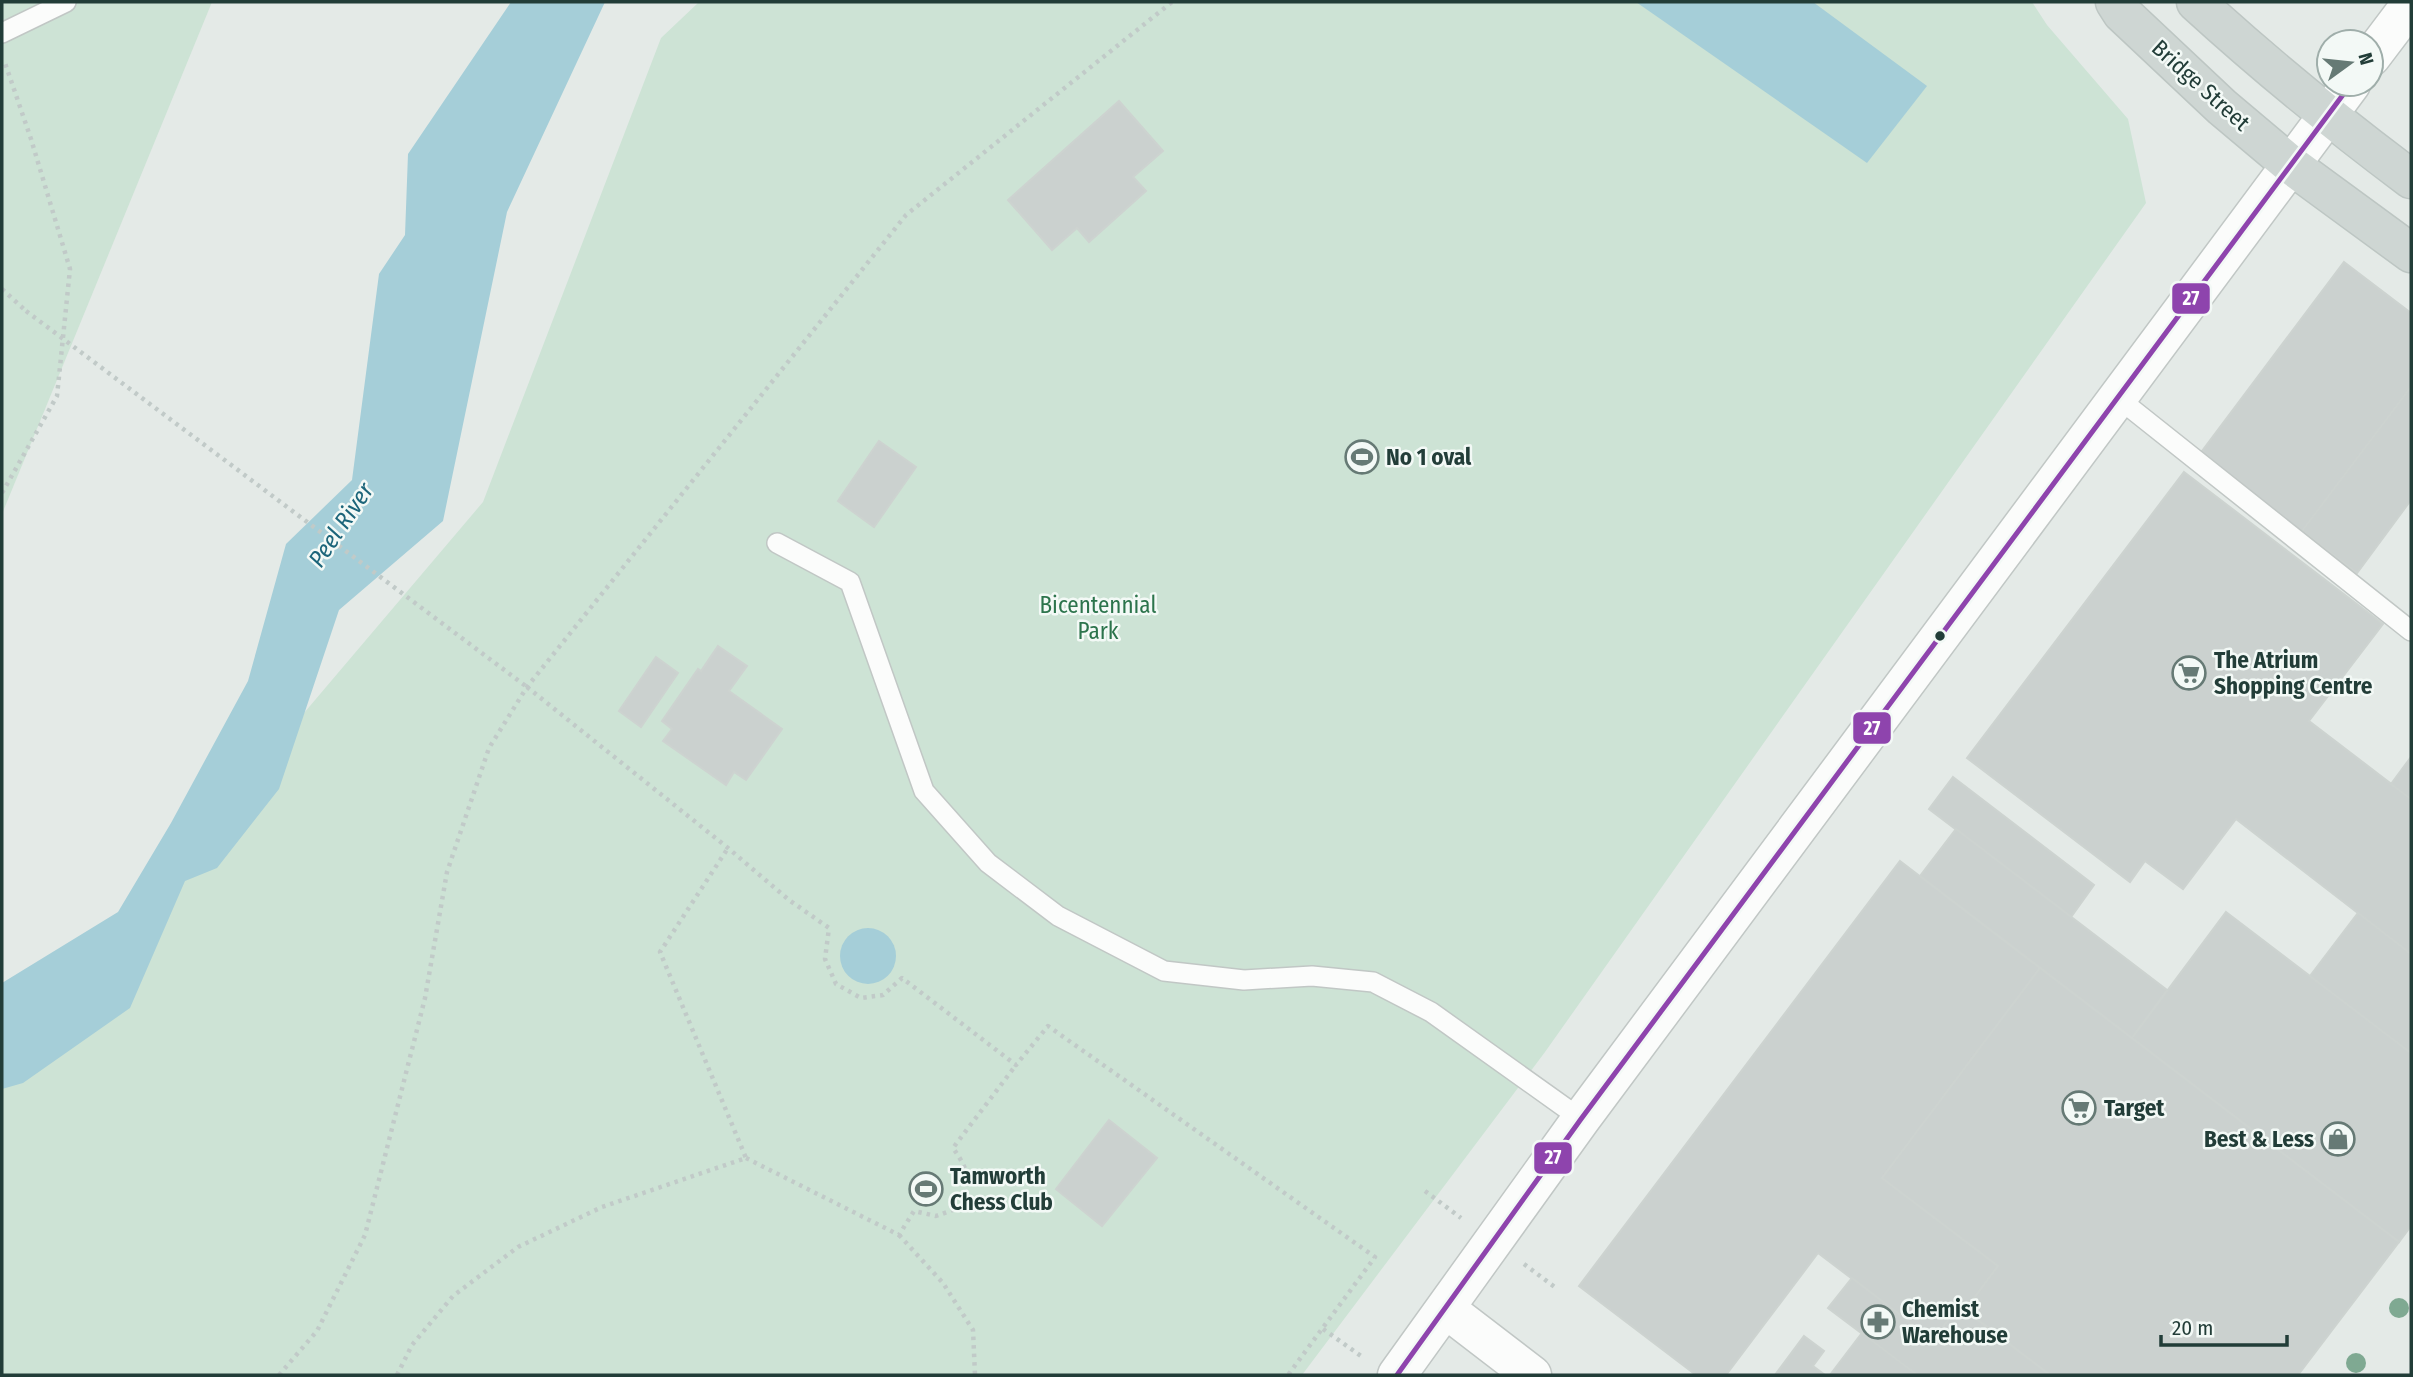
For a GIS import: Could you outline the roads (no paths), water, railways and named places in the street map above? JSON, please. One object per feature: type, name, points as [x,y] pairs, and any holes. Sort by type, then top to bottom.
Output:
[{"type":"main road","name":"Bridge Street","points":[[2115,2],[2122,13],[2222,107],[2291,165],[2411,253]]},
{"type":"main road","points":[[2196,2],[2328,116],[2411,179]]},
{"type":"street","points":[[2385,38],[2411,4]]},
{"type":"street","points":[[1381,1367],[1446,1309],[1581,1119],[2341,98]]},
{"type":"street","points":[[1446,1309],[1532,1375]]},
{"type":"lane","points":[[2,33],[66,2]]},
{"type":"lane","points":[[2118,398],[2411,631]]},
{"type":"lane","points":[[777,543],[850,582],[924,791],[988,863],[1058,916],[1164,971],[1244,980],[1312,976],[1373,982],[1431,1012],[1581,1119]]},
{"type":"water","name":"Peel River","points":[[511,2],[605,2],[507,212],[443,521],[339,610],[279,789],[217,868],[185,881],[130,1008],[23,1083],[2,1089],[2,983],[118,912],[171,823],[248,681],[286,544],[352,480],[379,274],[405,235],[408,154]]},
{"type":"water","points":[[1636,2],[1813,2],[1927,86],[1867,163]]},
{"type":"water","points":[[862,928],[874,928],[884,932],[892,940],[896,956],[892,972],[884,980],[874,984],[862,984],[852,980],[844,972],[840,962],[840,950],[844,940],[852,932]]},
{"type":"place","name":"No 1 oval","points":[[1362,457]]},
{"type":"place","name":"The Atrium Shopping Centre","points":[[2189,673]]},
{"type":"place","name":"Target","points":[[2079,1108]]},
{"type":"place","name":"Best & Less","points":[[2338,1139]]},
{"type":"place","name":"Tamworth Chess Club","points":[[926,1189]]},
{"type":"place","name":"Chemist Warehouse","points":[[1878,1322]]},
{"type":"park label","name":"Bicentennial Park","points":[[1098,618]]}]
